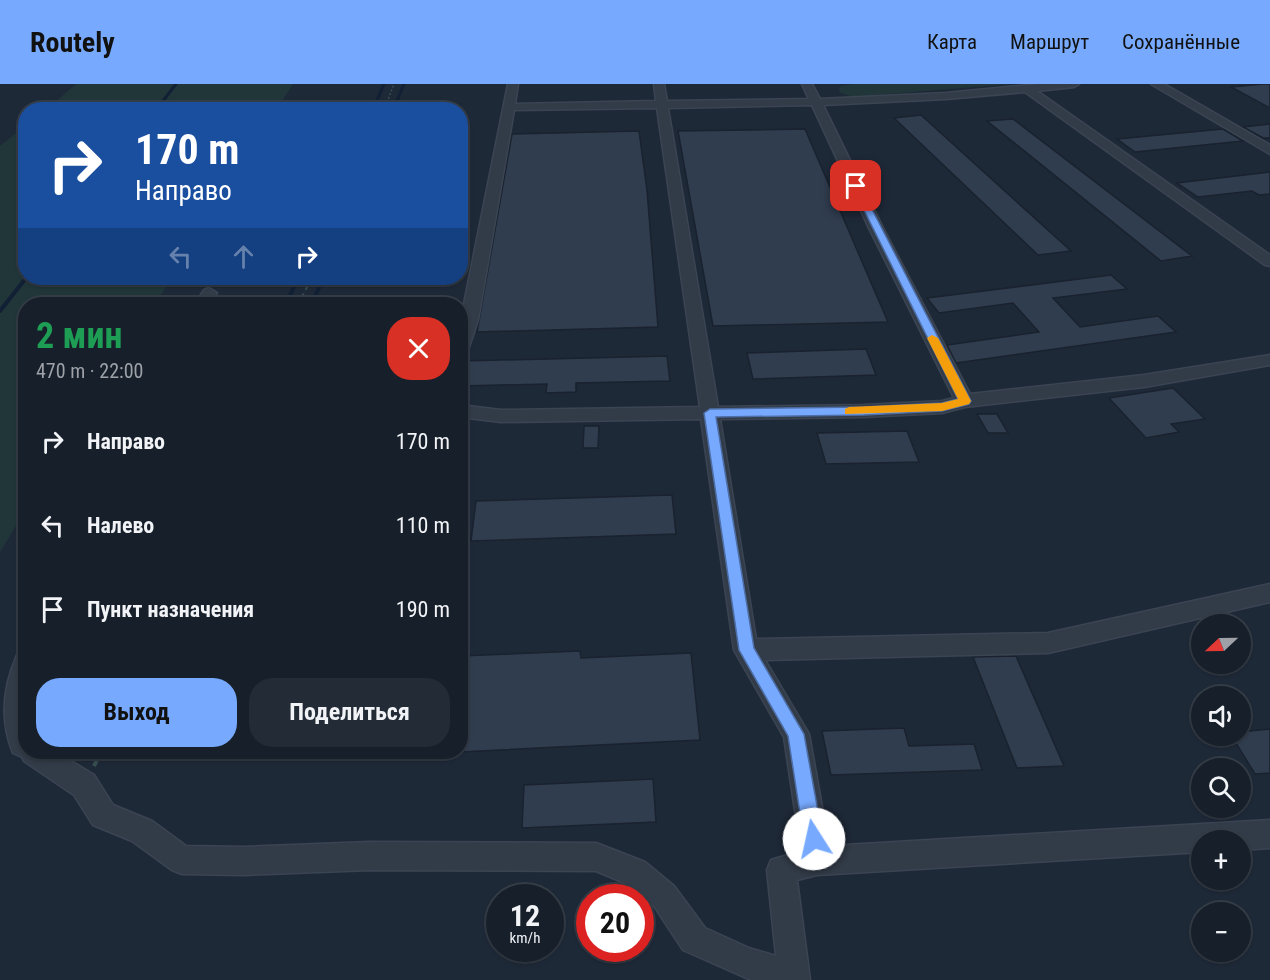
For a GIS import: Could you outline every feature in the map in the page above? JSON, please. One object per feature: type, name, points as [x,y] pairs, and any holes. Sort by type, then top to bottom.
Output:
[{"type":"lane","points":[[468,326],[513,84]]},
{"type":"lane","points":[[659,84],[747,650],[796,734],[818,861]]},
{"type":"lane","points":[[807,84],[876,228],[965,401]]},
{"type":"lane","points":[[509,107],[816,102],[946,96],[1074,84]]},
{"type":"lane","points":[[1156,84],[1270,150]]},
{"type":"lane","points":[[1029,90],[1270,262]]},
{"type":"lane","points":[[468,413],[501,416],[864,411],[942,407],[965,401],[1144,381],[1270,360]]},
{"type":"lane","points":[[747,650],[1048,643],[1270,593]]},
{"type":"lane","points":[[18,694],[15,717],[18,724]]},
{"type":"lane","points":[[0,714],[18,736]]},
{"type":"lane","points":[[45,759],[84,785],[103,815],[142,831],[182,860],[244,861],[369,856],[596,857],[635,872],[664,896],[694,939],[746,963],[794,978],[781,870],[818,861],[1270,834]]},
{"type":"path","points":[[387,102],[394,84]]},
{"type":"green space","points":[[76,84],[293,84],[281,102],[55,102]]},
{"type":"green space","points":[[853,84],[1011,84],[853,97],[839,92],[840,86]]},
{"type":"green space","points":[[18,132],[18,285],[167,285],[160,297],[18,297],[18,522],[0,552],[0,146]]},
{"type":"building","points":[[1270,84],[1270,108],[1231,87]]},
{"type":"building","points":[[921,115],[1071,251],[1038,255],[894,118]]},
{"type":"building","points":[[1013,119],[1192,256],[1161,261],[987,121]]},
{"type":"building","points":[[1270,124],[1270,138],[1263,138],[1243,127]]},
{"type":"building","points":[[805,129],[888,322],[713,326],[678,131]]},
{"type":"building","points":[[1223,129],[1243,141],[1135,152],[1117,139]]},
{"type":"building","points":[[639,131],[647,190],[658,327],[477,332],[512,134]]},
{"type":"building","points":[[1270,172],[1270,194],[1259,195],[1252,191],[1198,197],[1177,183]]},
{"type":"building","points":[[1111,275],[1127,289],[1053,298],[1080,327],[1158,316],[1176,332],[956,363],[947,345],[1039,332],[1013,303],[939,313],[927,298]]},
{"type":"building","points":[[866,349],[876,375],[753,379],[747,353]]},
{"type":"building","points":[[667,356],[670,381],[576,383],[576,392],[546,393],[547,384],[468,386],[468,361]]},
{"type":"building","points":[[1173,388],[1205,419],[1171,424],[1179,432],[1146,438],[1109,398]]},
{"type":"building","points":[[977,414],[997,414],[1008,433],[988,433]]},
{"type":"building","points":[[584,426],[599,426],[598,448],[583,448]]},
{"type":"building","points":[[907,431],[919,462],[826,464],[817,433]]},
{"type":"building","points":[[672,495],[676,534],[471,541],[476,501]]},
{"type":"building","points":[[580,651],[581,658],[691,653],[700,740],[468,752],[468,656]]},
{"type":"building","points":[[1016,656],[1064,766],[1017,768],[973,657]]},
{"type":"building","points":[[904,728],[909,746],[974,744],[982,770],[831,775],[822,731]]},
{"type":"building","points":[[1270,729],[1270,773],[1255,774],[1251,768],[1251,758],[1245,758],[1238,746],[1251,746],[1251,731]]},
{"type":"building","points":[[653,779],[656,822],[522,828],[524,785]]},
{"type":"waterway","points":[[162,102],[176,84]]},
{"type":"waterway","points":[[376,102],[384,84]]},
{"type":"waterway","points":[[396,102],[404,84]]},
{"type":"waterway","points":[[0,311],[20,285]]},
{"type":"waterway","points":[[289,297],[295,285]]},
{"type":"waterway","points":[[315,297],[320,285]]},
{"type":"slow traffic","points":[[849,411],[942,407],[965,401],[932,338]]},
{"type":"route","points":[[814,839],[796,734],[747,650],[710,413],[864,411],[942,407],[965,401],[856,186]]}]
